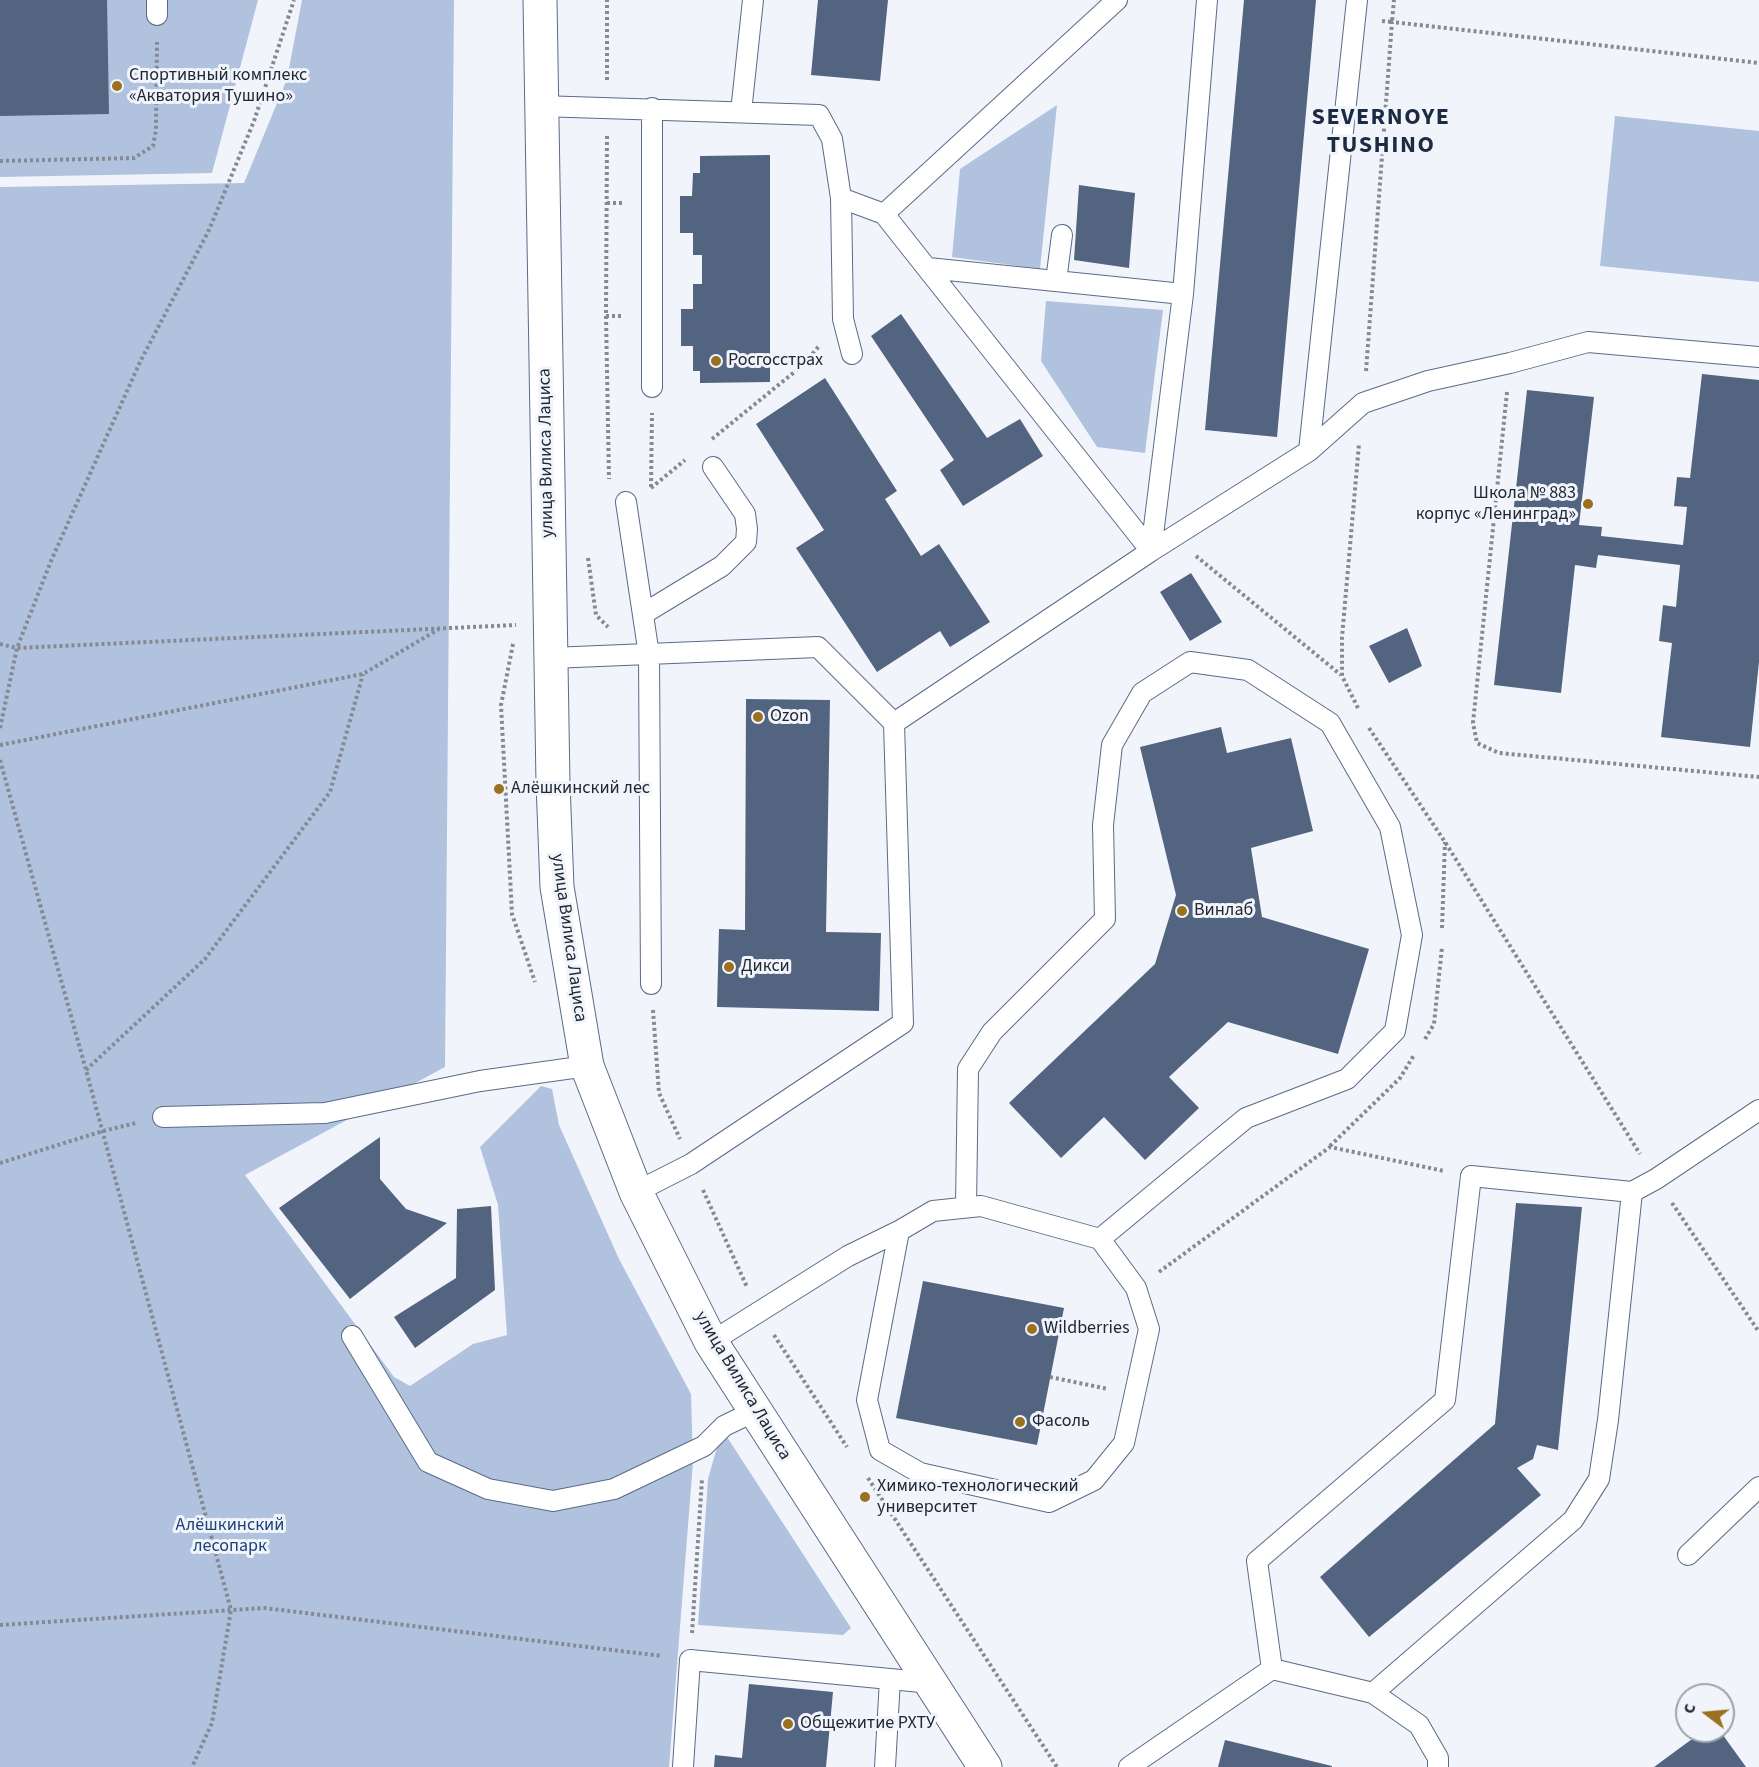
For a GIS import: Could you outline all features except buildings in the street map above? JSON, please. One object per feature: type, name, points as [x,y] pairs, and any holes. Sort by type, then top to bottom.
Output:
[{"type":"main road","name":"улица Вилиса Лациса","points":[[540,0],[540,106],[557,887],[587,1066],[636,1192],[711,1342],[985,1767]]},
{"type":"lane","points":[[741,112],[753,0]]},
{"type":"lane","points":[[884,214],[1117,0]]},
{"type":"lane","points":[[1151,551],[1183,294],[1207,0]]},
{"type":"lane","points":[[1310,451],[1357,0]]},
{"type":"lane","points":[[540,106],[819,115],[832,139],[841,198],[843,319],[852,354]]},
{"type":"lane","points":[[652,108],[652,387]]},
{"type":"lane","points":[[841,198],[884,214],[1151,551]]},
{"type":"lane","points":[[1056,281],[1062,235]]},
{"type":"lane","points":[[928,268],[1183,294]]},
{"type":"lane","points":[[894,723],[1151,551],[1310,451],[1363,403],[1428,381],[1510,363],[1588,342],[1759,357]]},
{"type":"lane","points":[[643,614],[722,566],[746,542],[745,514],[713,467]]},
{"type":"lane","points":[[626,502],[649,655],[651,984]]},
{"type":"lane","points":[[551,658],[818,647],[894,723],[903,1023],[691,1164],[636,1192]]},
{"type":"lane","points":[[966,1207],[968,1069],[992,1032],[1105,919],[1103,825],[1112,745],[1142,693],[1190,662],[1248,670],[1330,723],[1390,827],[1412,935],[1395,1031],[1347,1079],[1246,1118],[1100,1239]]},
{"type":"lane","points":[[163,1117],[325,1113],[480,1081],[587,1066]]},
{"type":"lane","points":[[1272,1669],[1257,1561],[1445,1400],[1471,1176],[1632,1192],[1656,1179],[1759,1110]]},
{"type":"lane","points":[[1373,1694],[1573,1520],[1599,1479],[1608,1420],[1632,1192]]},
{"type":"lane","points":[[711,1342],[848,1256],[933,1211],[981,1206],[1100,1239],[1136,1288],[1149,1329],[1124,1443],[1094,1480],[1049,1502],[920,1473],[880,1450],[867,1400],[899,1231]]},
{"type":"lane","points":[[352,1336],[428,1462],[488,1489],[553,1501],[614,1489],[704,1446],[724,1426],[755,1411]]},
{"type":"lane","points":[[1688,1555],[1759,1487]]},
{"type":"lane","points":[[683,1767],[690,1660],[932,1683]]},
{"type":"lane","points":[[1131,1767],[1272,1669],[1373,1694],[1419,1725],[1438,1758],[1438,1767]]},
{"type":"lane","points":[[885,1767],[890,1679]]},
{"type":"path","points":[[0,728],[17,648],[51,561],[135,373],[213,219],[254,121],[294,0]]},
{"type":"path","points":[[607,0],[606,316],[609,510],[651,488],[686,459]]},
{"type":"path","points":[[1342,676],[1342,638],[1363,403],[1394,0]]},
{"type":"path","points":[[0,161],[134,158],[153,146],[156,130],[157,7]]},
{"type":"path","points":[[1392,22],[1759,63]]},
{"type":"path","points":[[704,445],[803,365],[843,319]]},
{"type":"path","points":[[1510,363],[1473,723],[1477,743],[1499,753],[1759,777]]},
{"type":"path","points":[[651,488],[652,387]]},
{"type":"path","points":[[1174,538],[1342,676],[1362,717]]},
{"type":"path","points":[[588,558],[596,615],[621,640],[622,656]]},
{"type":"path","points":[[0,644],[17,648],[517,625]]},
{"type":"path","points":[[0,745],[363,674],[440,628]]},
{"type":"path","points":[[86,1070],[205,958],[330,792],[363,674]]},
{"type":"path","points":[[1369,727],[1451,852],[1656,1179],[1759,1332]]},
{"type":"path","points":[[0,760],[231,1610],[212,1723],[192,1767]]},
{"type":"path","points":[[651,984],[659,1093],[758,1311],[850,1451]]},
{"type":"path","points":[[0,1163],[102,1131],[163,1117]]},
{"type":"path","points":[[1136,1288],[1330,1147],[1471,1176]]},
{"type":"path","points":[[1050,1377],[1136,1395]]},
{"type":"path","points":[[0,1625],[264,1608],[690,1660],[704,1446]]},
{"type":"path","points":[[863,1471],[1058,1767]]},
{"type":"green space","name":"Спортивный комплекс «Акватория Тушино»","points":[[0,0],[258,0],[212,173],[0,177]]},
{"type":"green space","name":"Алёшкинский лесопарк","points":[[302,0],[454,0],[445,1067],[245,1175],[394,1377],[410,1386],[473,1344],[507,1335],[498,1205],[480,1147],[541,1086],[552,1089],[559,1125],[619,1259],[691,1394],[693,1462],[669,1767],[0,1767],[0,187],[244,183],[287,79]]},
{"type":"green space","points":[[1057,105],[1040,269],[952,257],[960,169]]},
{"type":"green space","points":[[1615,116],[1759,131],[1759,282],[1600,266]]},
{"type":"green space","points":[[1046,301],[1163,310],[1145,453],[1097,447],[1041,361]]},
{"type":"green space","points":[[727,1437],[851,1628],[843,1635],[698,1625],[708,1479],[719,1440]]},
{"type":"place","name":"Спортивный комплекс «Акватория Тушино»","points":[[117,86]]},
{"type":"place","name":"Росгосстрах","points":[[716,361]]},
{"type":"place","name":"Школа № 883 корпус «Ленинград»","points":[[1588,504]]},
{"type":"place","name":"Ozon","points":[[758,717]]},
{"type":"place","name":"Алёшкинский лес","points":[[499,789]]},
{"type":"place","name":"Винлаб","points":[[1182,911]]},
{"type":"place","name":"Дикси","points":[[729,967]]},
{"type":"place","name":"Wildberries","points":[[1032,1329]]},
{"type":"place","name":"Фасоль","points":[[1020,1422]]},
{"type":"place","name":"Химико-технологический университет","points":[[865,1497]]},
{"type":"place","name":"Общежитие РХТУ","points":[[788,1724]]},
{"type":"district","name":"SEVERNOYE TUSHINO","points":[[1381,133]]}]
